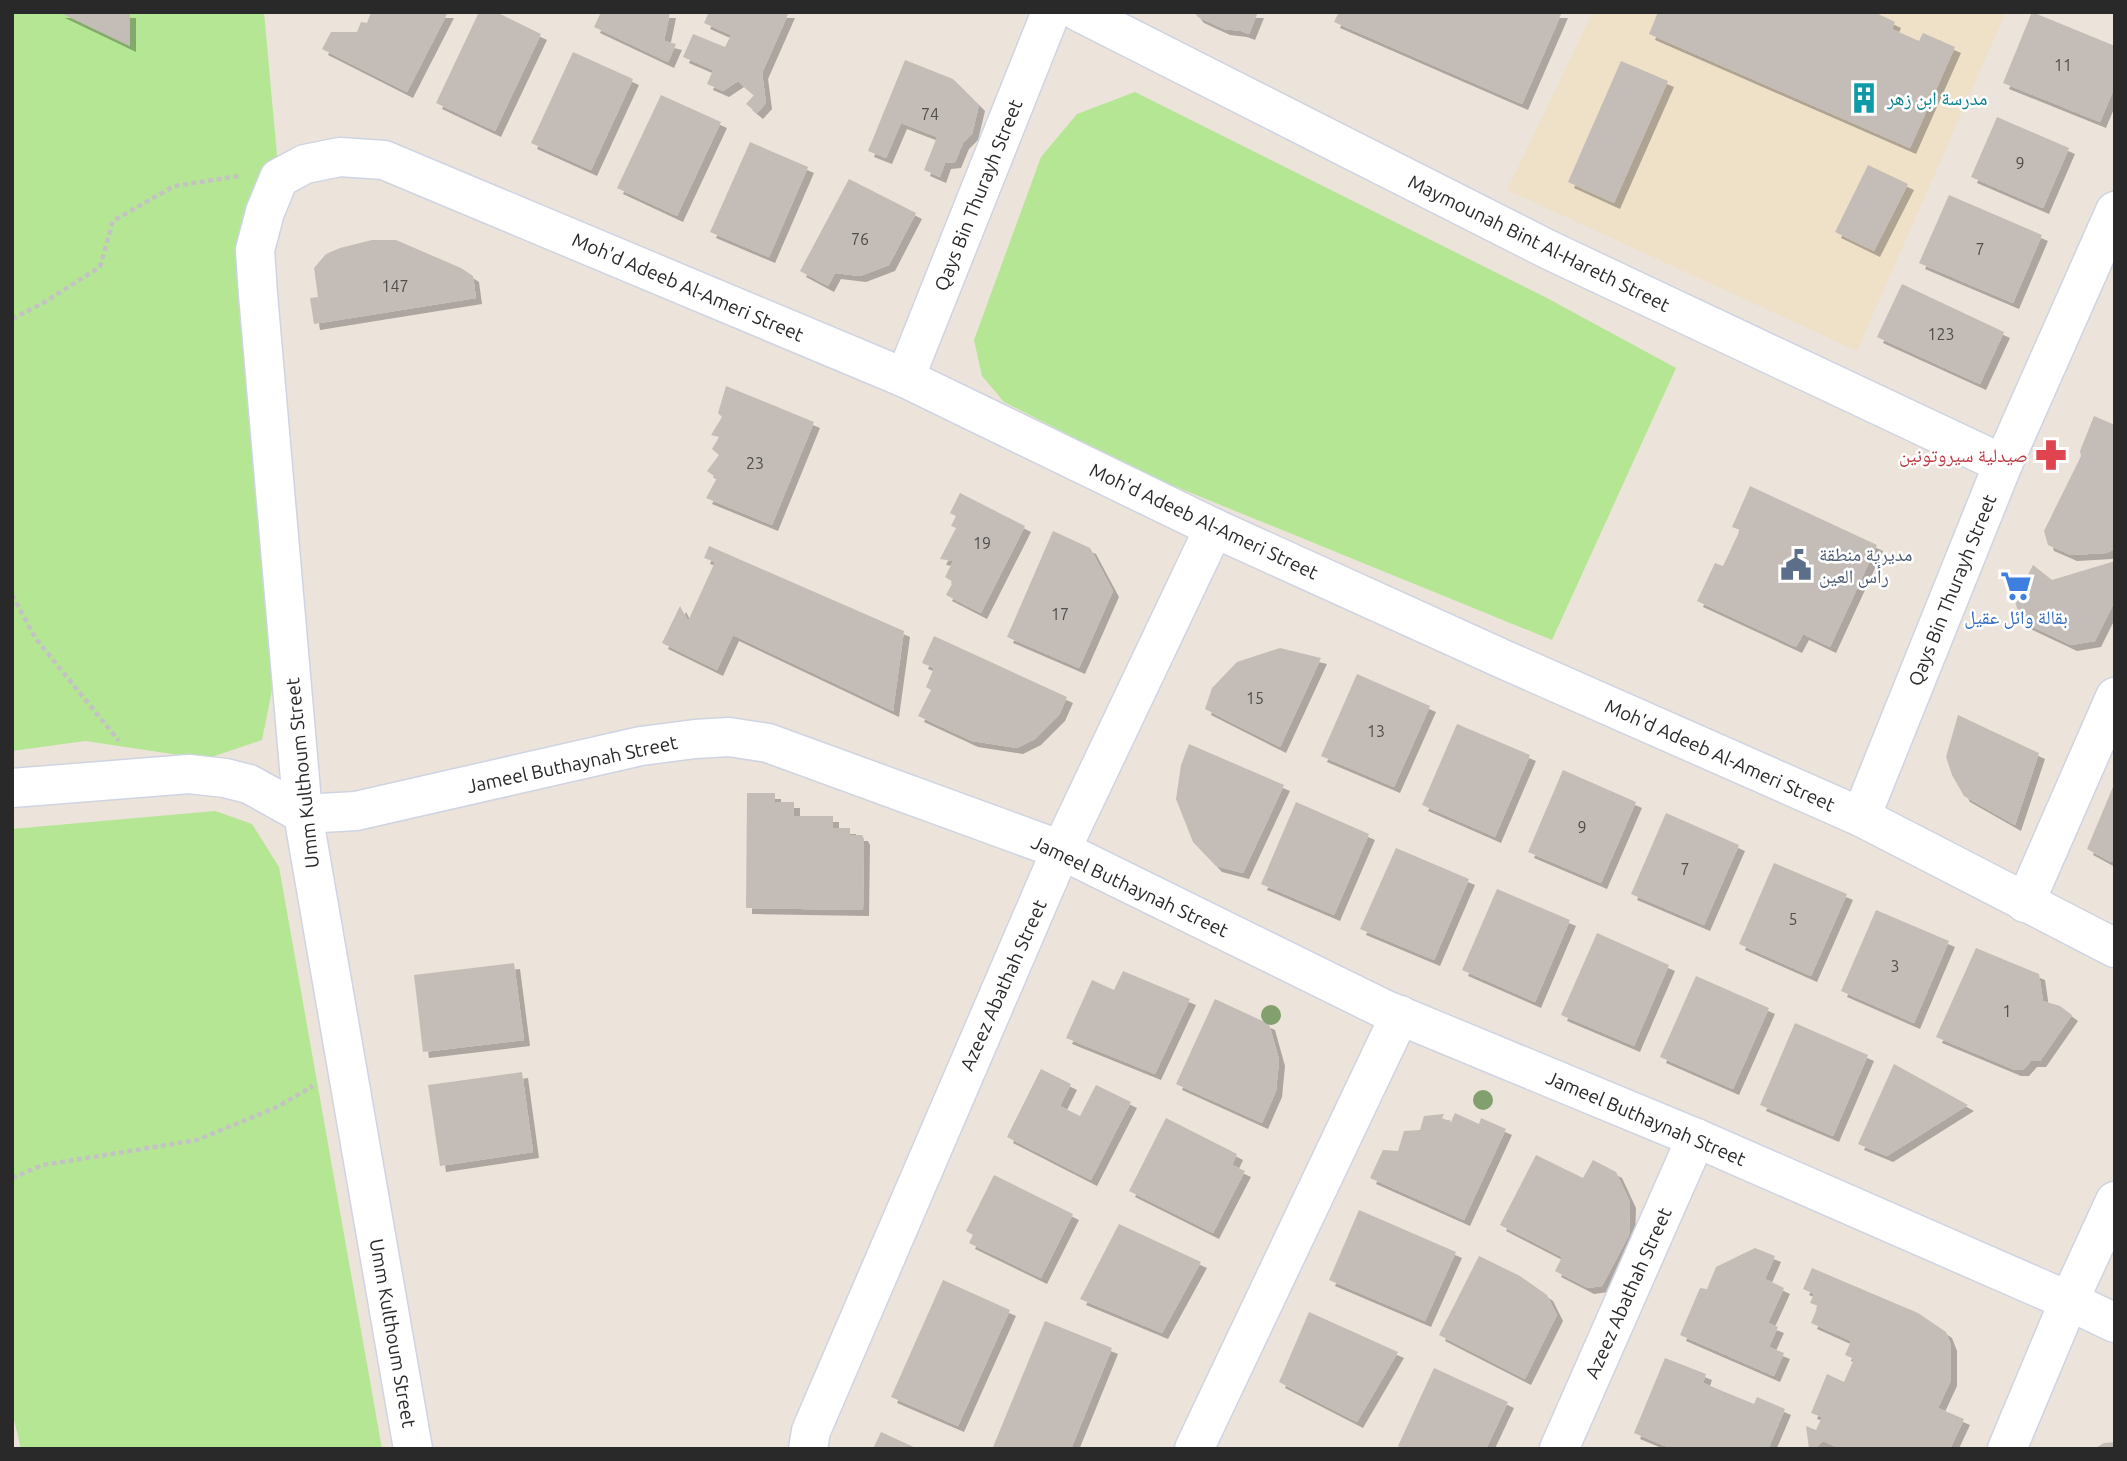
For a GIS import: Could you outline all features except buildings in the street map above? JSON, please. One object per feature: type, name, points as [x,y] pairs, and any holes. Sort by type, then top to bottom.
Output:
[{"type":"street","name":"Qays Bin Thurayh Street","points":[[905,377],[1051,12]]},
{"type":"street","name":"Maymounah Bint Al-Hareth Street","points":[[1079,12],[1549,250],[2003,464]]},
{"type":"street","name":"Moh'd Adeeb Al-Ameri Street","points":[[279,178],[305,164],[340,157],[384,160],[905,377],[1214,528],[1504,660],[1861,817],[2115,948]]},
{"type":"street","name":"Umm Kulthoum Street","points":[[279,178],[265,212],[255,250],[303,814],[413,1449]]},
{"type":"street","name":"Qays Bin Thurayh Street","points":[[1861,817],[2003,464],[2115,211]]},
{"type":"street","name":"Azeez Abathah Street","points":[[808,1449],[811,1431],[1061,850],[1214,528]]},
{"type":"street","points":[[2025,903],[2115,697]]},
{"type":"street","name":"Jameel Buthaynah Street","points":[[303,814],[356,811],[641,746],[729,737],[768,743],[1061,850],[1400,1015],[1696,1138],[2069,1301],[2115,1324]]},
{"type":"street","points":[[12,788],[188,774],[249,784],[303,814]]},
{"type":"street","points":[[1194,1449],[1400,1015]]},
{"type":"street","name":"Azeez Abathah Street","points":[[1559,1449],[1696,1138]]},
{"type":"street","points":[[2007,1449],[2069,1301],[2115,1201]]},
{"type":"path","points":[[12,319],[100,267],[113,221],[174,186],[233,175],[279,178]]},
{"type":"path","points":[[12,595],[36,639],[148,776]]},
{"type":"path","points":[[12,1178],[43,1165],[197,1140],[277,1107],[347,1067]]},
{"type":"shaded area","points":[[1593,12],[2006,12],[1857,351],[1507,190]]},
{"type":"green space","points":[[12,12],[264,12],[279,178],[265,212],[286,620],[262,740],[206,759],[85,741],[12,751]]},
{"type":"green space","points":[[1135,92],[1545,297],[1676,368],[1552,640],[1152,477],[1004,402],[982,376],[974,340],[1041,157],[1077,114]]},
{"type":"green space","points":[[215,811],[252,824],[279,867],[382,1449],[21,1449],[12,1411],[12,829]]},
{"type":"place","name":"مدرسة ابن زهر","points":[[1864,98]]},
{"type":"place","name":"صيدلية سيروتونين","points":[[2051,455]]},
{"type":"place","name":"مديرية منطقة رأس العين","points":[[1796,565]]},
{"type":"place","name":"بقالة وائل عقيل","points":[[2016,586]]}]
